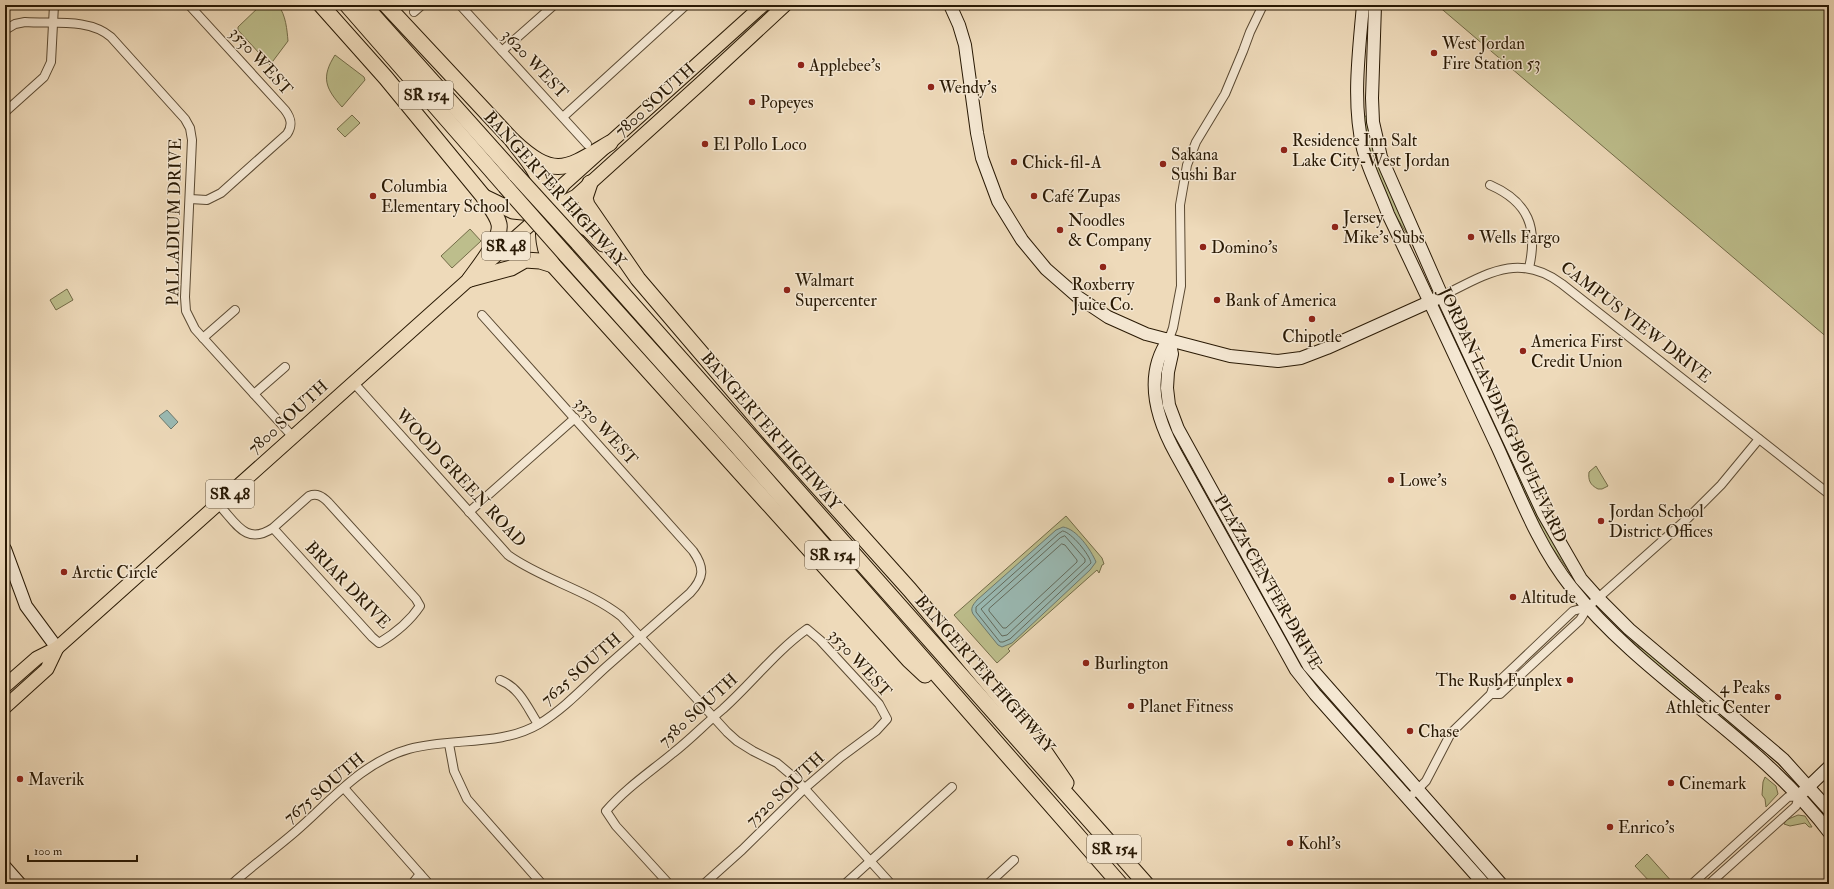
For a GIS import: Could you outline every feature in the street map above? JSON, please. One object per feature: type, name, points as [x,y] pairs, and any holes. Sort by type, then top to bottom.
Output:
[{"type":"highway","points":[[321,5],[386,78],[484,196],[497,219],[499,235],[470,279]]},
{"type":"highway","name":"BANGERTER HIGHWAY","points":[[347,5],[566,255],[736,445],[1120,884]]},
{"type":"highway","name":"BANGERTER HIGHWAY","points":[[364,5],[739,423],[1146,884]]},
{"type":"highway","points":[[386,5],[513,141],[530,157],[546,165],[573,165],[610,143]]},
{"type":"highway","points":[[513,141],[537,175],[541,188],[543,244],[548,258],[553,265],[909,660],[992,737]]},
{"type":"highway","points":[[590,183],[585,198],[587,205],[606,236],[638,279],[706,360],[910,590],[973,664],[1040,745],[1059,771],[1083,814]]},
{"type":"highway","points":[[484,196],[502,207],[513,211],[560,216],[582,224],[594,234],[638,279]]},
{"type":"highway","points":[[470,279],[510,268],[525,260],[540,261],[553,265]]},
{"type":"main road","name":"7800 SOUTH","points":[[5,686],[36,658],[57,648],[219,505],[353,382],[542,214],[564,184],[763,5]]},
{"type":"main road","name":"7800 SOUTH","points":[[542,214],[576,196],[785,5]]},
{"type":"main road","name":"7800 SOUTH","points":[[5,707],[47,669],[57,648]]},
{"type":"street","points":[[5,112],[44,77],[48,70],[51,62],[54,5]]},
{"type":"street","name":"3530 WEST","points":[[189,5],[285,110],[291,122],[287,134],[221,193],[207,200],[190,199]]},
{"type":"street","points":[[414,12],[422,5]]},
{"type":"street","name":"3620 WEST","points":[[460,5],[587,144]]},
{"type":"street","points":[[502,51],[554,5]]},
{"type":"street","points":[[563,116],[686,5]]},
{"type":"street","name":"PLAZA CENTER DRIVE","points":[[1263,5],[1250,32],[1244,51],[1225,94],[1196,142],[1188,165],[1180,205],[1181,286],[1174,328],[1161,351],[1155,384],[1157,410],[1165,435],[1296,670],[1315,694],[1484,884]]},
{"type":"street","name":"JORDAN LANDING BOULEVARD","points":[[1363,5],[1358,105],[1363,147],[1368,167],[1388,214],[1536,532],[1569,585],[1588,607],[1625,644],[1750,749],[1799,796],[1829,832]]},
{"type":"street","name":"JORDAN LANDING BOULEVARD","points":[[1375,5],[1372,98],[1373,122],[1378,147],[1386,171],[1442,296],[1543,513],[1582,579],[1598,598],[1628,629],[1783,759],[1829,810]]},
{"type":"street","name":"CAMPUS VIEW DRIVE","points":[[951,6],[965,45],[977,133],[982,158],[998,201],[1012,225],[1046,269],[1078,298],[1108,317],[1146,334],[1230,356],[1278,361],[1301,358],[1327,348],[1501,269],[1514,267],[1529,268],[1544,272],[1554,278],[1829,494]]},
{"type":"street","name":"PALLADIUM DRIVE","points":[[6,30],[20,23],[90,26],[107,33],[182,115],[190,128],[192,140],[185,304],[191,323],[293,437]]},
{"type":"street","points":[[1490,185],[1506,192],[1514,198],[1527,216],[1533,240],[1529,268]]},
{"type":"street","points":[[203,338],[235,310]]},
{"type":"street","name":"3530 WEST","points":[[482,315],[694,551],[700,560],[702,569]]},
{"type":"street","name":"PLAZA CENTER DRIVE","points":[[1169,339],[1172,354],[1168,372],[1167,388],[1169,405],[1178,429],[1309,666],[1501,884]]},
{"type":"street","points":[[254,394],[285,366]]},
{"type":"street","name":"WOOD GREEN ROAD","points":[[353,382],[508,555],[523,566],[586,594],[608,606],[621,616],[713,717],[737,741],[787,770],[891,884]]},
{"type":"street","points":[[469,512],[575,418]]},
{"type":"street","points":[[1407,798],[1418,790],[1426,781],[1451,733],[1491,694],[1500,694],[1580,620],[1588,607],[1694,512],[1721,485],[1759,439]]},
{"type":"street","name":"BRIAR DRIVE","points":[[313,494],[320,495],[416,599],[420,606],[414,614],[388,638],[379,643],[273,528],[306,498],[313,494]]},
{"type":"street","points":[[219,505],[247,533],[253,536],[259,535],[273,528]]},
{"type":"street","points":[[5,549],[26,606],[57,648]]},
{"type":"street","name":"7625 SOUTH","points":[[449,744],[520,732],[538,724],[553,714],[696,586],[701,577],[702,569]]},
{"type":"street","name":"3530 WEST","points":[[807,629],[820,640],[879,704],[887,719]]},
{"type":"street","name":"7580 SOUTH","points":[[669,884],[616,826],[606,811],[630,787],[674,752],[745,689],[784,648],[807,629]]},
{"type":"street","points":[[500,680],[509,684],[518,691],[538,724]]},
{"type":"street","name":"7520 SOUTH","points":[[704,884],[742,850],[805,788],[841,757],[876,731],[887,719]]},
{"type":"street","points":[[449,744],[454,771],[467,799],[542,884]]},
{"type":"street","name":"7675 SOUTH","points":[[232,884],[260,858],[294,833],[344,788],[369,768],[391,755],[410,749],[449,744]]},
{"type":"street","points":[[1709,884],[1796,806],[1799,796],[1829,767]]},
{"type":"street","points":[[845,884],[952,787]]},
{"type":"street","points":[[344,788],[429,884]]},
{"type":"street","points":[[1692,884],[1788,797],[1799,796]]},
{"type":"street","points":[[988,884],[1014,860]]},
{"type":"street","points":[[5,867],[20,884]]},
{"type":"street","points":[[412,884],[420,874]]},
{"type":"green space","points":[[261,5],[278,5],[283,13],[287,27],[288,41],[270,65],[238,30],[238,27]]},
{"type":"green space","points":[[1437,5],[1829,5],[1829,339]]},
{"type":"green space","points":[[335,55],[364,77],[365,80],[342,107],[332,94],[327,82],[328,70]]},
{"type":"green space","points":[[352,115],[360,123],[345,137],[337,129]]},
{"type":"green space","points":[[1363,117],[1368,117],[1431,283],[1410,239],[1394,213],[1370,160]]},
{"type":"green space","points":[[470,229],[481,241],[452,268],[441,256]]},
{"type":"green space","points":[[67,289],[73,300],[56,310],[50,300]]},
{"type":"green space","points":[[1441,313],[1463,359],[1478,381],[1545,528],[1580,587],[1541,532],[1439,314]]},
{"type":"green space","points":[[1596,466],[1608,486],[1602,489],[1595,487],[1589,480],[1589,472]]},
{"type":"green space","points":[[1066,516],[1102,558],[1104,564],[1102,565],[1099,573],[1097,570],[1008,649],[1010,651],[997,663],[954,615]]},
{"type":"green space","points":[[1603,617],[1639,647],[1659,660],[1782,765],[1787,772],[1765,752],[1685,690]]},
{"type":"green space","points":[[1765,777],[1776,786],[1778,794],[1766,807],[1765,799],[1762,795]]},
{"type":"green space","points":[[1798,815],[1805,816],[1812,827],[1809,827],[1805,823],[1790,826],[1784,824],[1786,820]]},
{"type":"green space","points":[[1647,854],[1674,884],[1652,884],[1635,866]]},
{"type":"water","points":[[167,410],[178,422],[171,429],[159,416]]},
{"type":"water","points":[[1063,527],[1073,532],[1083,541],[1096,562],[1090,570],[1012,643],[1002,647],[998,645],[973,614],[973,605],[1056,530]]},
{"type":"place","name":"West Jordan Fire Station 53","points":[[1434,53]]},
{"type":"place","name":"Applebee's","points":[[801,65]]},
{"type":"place","name":"Wendy's","points":[[931,87]]},
{"type":"place","name":"Popeyes","points":[[752,102]]},
{"type":"place","name":"El Pollo Loco","points":[[705,144]]},
{"type":"place","name":"Residence Inn Salt Lake City-West Jordan","points":[[1284,150]]},
{"type":"place","name":"Chick-fil-A","points":[[1014,162]]},
{"type":"place","name":"Sakana Sushi Bar","points":[[1163,164]]},
{"type":"place","name":"Columbia Elementary School","points":[[373,196]]},
{"type":"place","name":"Café Zupas","points":[[1034,196]]},
{"type":"place","name":"Jersey Mike's Subs","points":[[1335,227]]},
{"type":"place","name":"Noodles & Company","points":[[1060,230]]},
{"type":"place","name":"Wells Fargo","points":[[1471,237]]},
{"type":"place","name":"Domino's","points":[[1203,247]]},
{"type":"place","name":"Roxberry Juice Co.","points":[[1103,267]]},
{"type":"place","name":"Walmart Supercenter","points":[[787,290]]},
{"type":"place","name":"Bank of America","points":[[1217,300]]},
{"type":"place","name":"Chipotle","points":[[1312,319]]},
{"type":"place","name":"America First Credit Union","points":[[1523,351]]},
{"type":"place","name":"Lowe's","points":[[1391,480]]},
{"type":"place","name":"Jordan School District Offices","points":[[1601,521]]},
{"type":"place","name":"Arctic Circle","points":[[64,572]]},
{"type":"place","name":"Altitude","points":[[1513,597]]},
{"type":"place","name":"Burlington","points":[[1086,663]]},
{"type":"place","name":"The Rush Funplex","points":[[1570,680]]},
{"type":"place","name":"4 Peaks Athletic Center","points":[[1778,697]]},
{"type":"place","name":"Planet Fitness","points":[[1131,706]]},
{"type":"place","name":"Chase","points":[[1410,731]]},
{"type":"place","name":"Maverik","points":[[20,779]]},
{"type":"place","name":"Cinemark","points":[[1671,783]]},
{"type":"place","name":"Enrico's","points":[[1610,827]]},
{"type":"place","name":"Kohl's","points":[[1290,843]]}]
